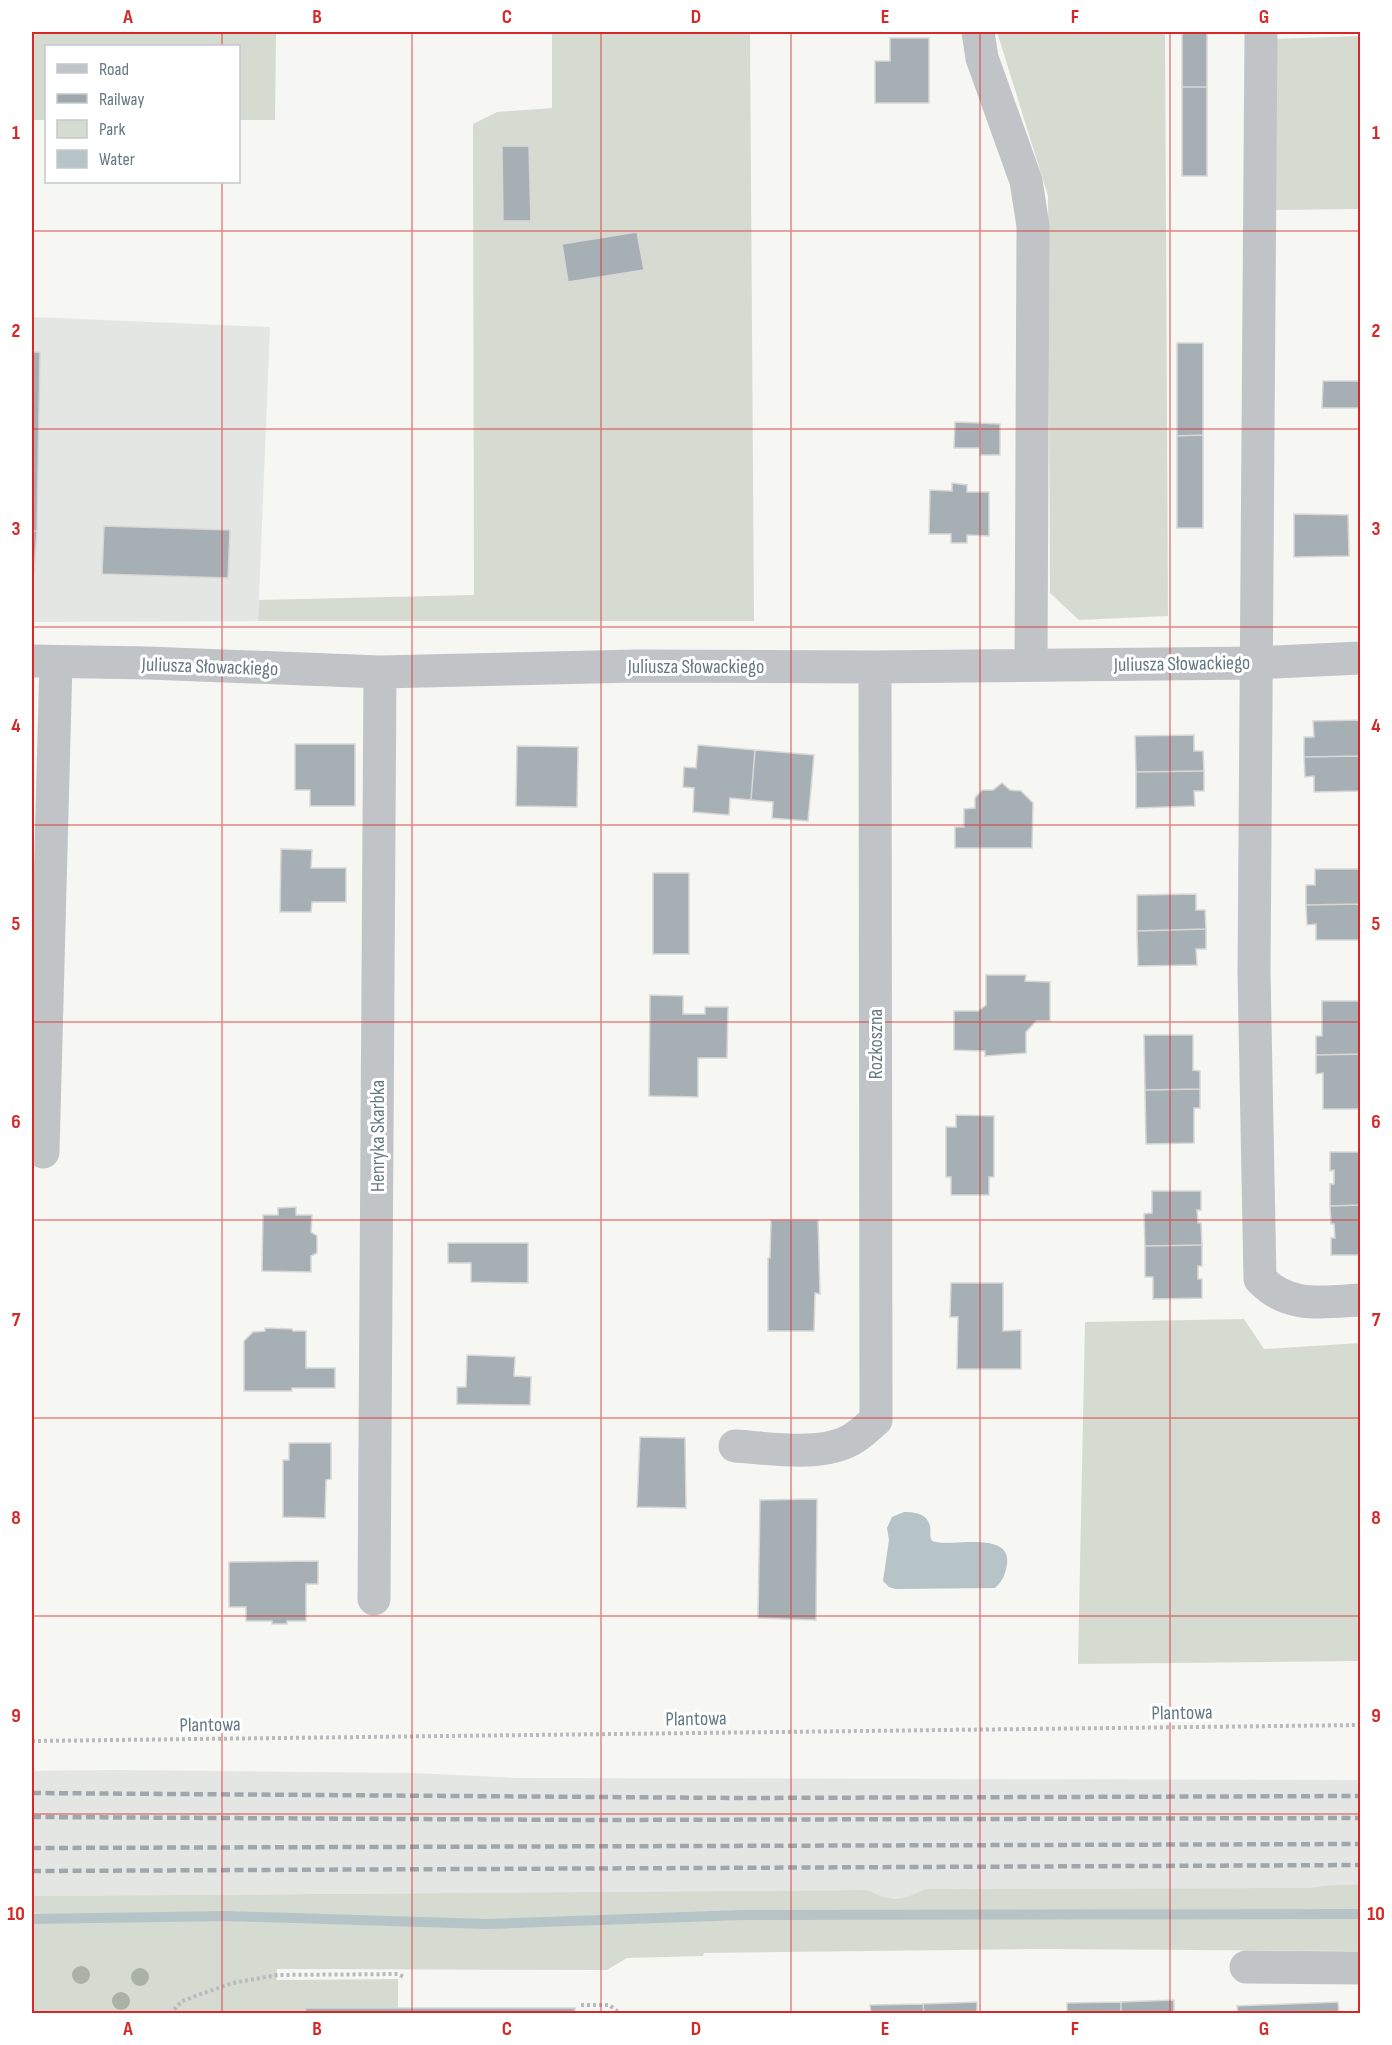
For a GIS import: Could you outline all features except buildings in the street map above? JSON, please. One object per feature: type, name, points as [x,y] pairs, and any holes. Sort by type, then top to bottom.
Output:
[{"type":"street","points":[[978,32],[982,58],[1026,181],[1033,226],[1031,665]]},
{"type":"street","points":[[1261,32],[1254,972],[1260,1279],[1278,1295],[1306,1303],[1360,1300]]},
{"type":"street","name":"Juliusza Słowackiego","points":[[44,662],[148,663],[380,672],[636,666],[875,667],[1256,663],[1360,658]]},
{"type":"street","points":[[44,662],[44,1152]]},
{"type":"street","name":"Rozkoszna","points":[[735,1446],[803,1451],[835,1446],[853,1439],[876,1420],[875,667]]},
{"type":"street","name":"Henryka Skarbka","points":[[374,1599],[380,672]]},
{"type":"street","points":[[1246,1967],[1360,1968]]},
{"type":"path","name":"Plantowa","points":[[32,1741],[1360,1725]]},
{"type":"path","points":[[170,2013],[182,2001],[201,1994],[232,1983],[277,1975],[398,1974],[404,1977]]},
{"type":"path","points":[[581,2005],[609,2005],[621,2013]]},
{"type":"path","points":[[32,2013],[93,2013]]},
{"type":"shaded area","points":[[32,317],[270,327],[258,621],[32,622]]},
{"type":"shaded area","points":[[32,1771],[415,1773],[518,1778],[1360,1780],[1360,1884],[1306,1888],[925,1889],[906,1899],[886,1899],[867,1890],[32,1896]]},
{"type":"green space","points":[[32,32],[276,32],[275,120],[240,120],[240,45],[45,45],[45,120],[32,120]]},
{"type":"green space","points":[[552,32],[750,32],[754,621],[258,621],[259,600],[474,595],[473,124],[497,112],[552,108]]},
{"type":"green space","points":[[997,32],[1165,32],[1168,616],[1079,620],[1050,593],[1048,196]]},
{"type":"green space","points":[[1360,36],[1360,209],[1272,210],[1274,39]]},
{"type":"green space","points":[[1244,1319],[1264,1349],[1360,1343],[1360,1661],[1078,1664],[1085,1322]]},
{"type":"green space","points":[[1360,1884],[1360,1951],[1038,1949],[704,1953],[703,1956],[627,1958],[607,1970],[277,1969],[277,1980],[398,1979],[398,2008],[305,2008],[305,2014],[32,2014],[32,1896],[867,1890],[883,1897],[896,1899],[925,1889],[1306,1888]]},
{"type":"water","points":[[904,1512],[916,1513],[926,1518],[930,1526],[932,1541],[989,1543],[999,1547],[1006,1553],[1007,1564],[1000,1583],[995,1588],[895,1589],[889,1587],[883,1581],[889,1540],[887,1528],[892,1517]]},
{"type":"waterway","points":[[32,1919],[226,1916],[487,1924],[742,1915],[1360,1914]]},
{"type":"railway","points":[[32,1793],[741,1798],[1360,1796]]},
{"type":"railway","points":[[32,1817],[595,1820],[1360,1818]]},
{"type":"railway","points":[[32,1848],[1360,1844]]},
{"type":"railway","points":[[32,1871],[1360,1865]]}]
